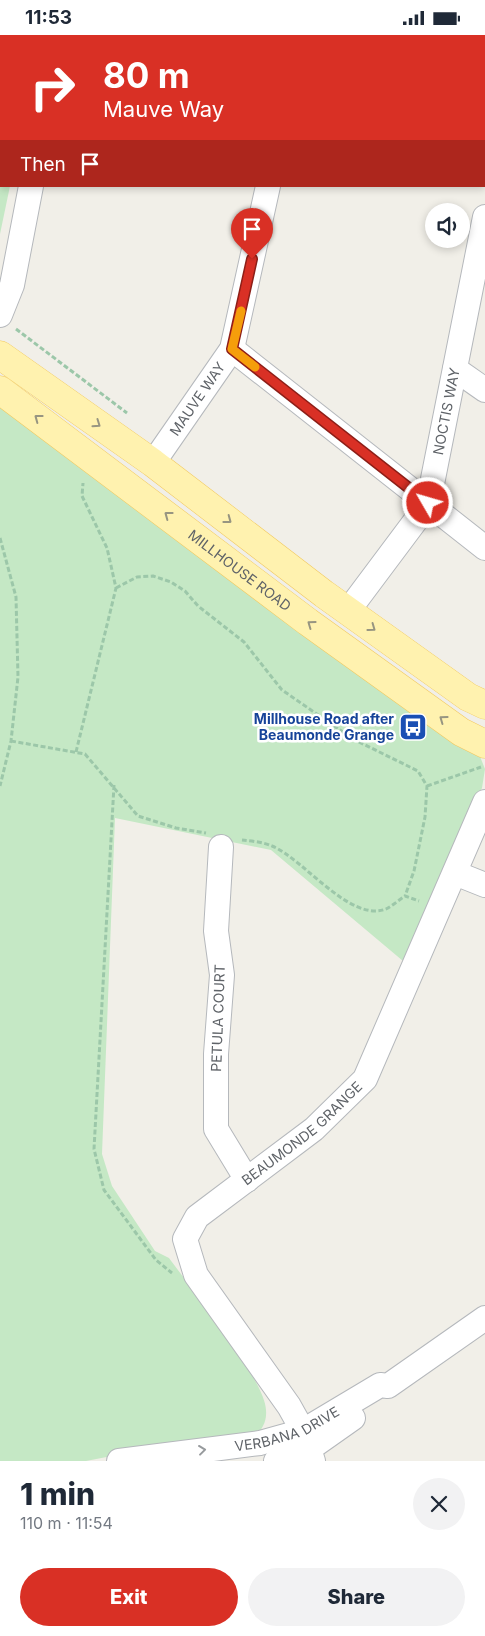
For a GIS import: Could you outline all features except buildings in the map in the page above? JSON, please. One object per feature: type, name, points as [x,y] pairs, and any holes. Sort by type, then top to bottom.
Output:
[{"type":"main road","points":[[0,355],[153,463],[348,611],[468,697],[485,705]]},
{"type":"main road","name":"MILLHOUSE ROAD","points":[[0,389],[316,628],[461,732],[484,755]]},
{"type":"street","points":[[0,315],[12,285],[32,187]]},
{"type":"street","name":"MAUVE WAY","points":[[153,463],[232,349],[268,187]]},
{"type":"street","name":"NOCTIS WAY","points":[[348,611],[428,503],[485,217]]},
{"type":"street","points":[[232,349],[485,548]]},
{"type":"street","points":[[455,369],[485,390]]},
{"type":"street","name":"BEAUMONDE GRANGE","points":[[308,1447],[289,1405],[196,1275],[184,1239],[197,1217],[314,1129],[365,1079],[485,802]]},
{"type":"street","name":"PETULA COURT","points":[[221,847],[216,931],[222,975],[216,1055],[216,1129],[247,1180]]},
{"type":"street","points":[[455,873],[485,885]]},
{"type":"street","name":"VERBANA DRIVE","points":[[276,1461],[308,1447],[380,1385],[388,1386],[485,1318]]},
{"type":"street","name":"VERBANA DRIVE","points":[[119,1461],[260,1443],[308,1447]]},
{"type":"path","points":[[76,753],[116,588],[107,548],[82,496],[82,484],[97,462]]},
{"type":"path","points":[[0,538],[16,597],[18,677],[11,741],[0,786]]},
{"type":"path","points":[[116,588],[137,577],[153,576],[171,582],[185,591],[198,606],[244,643],[282,690],[353,739],[418,771],[427,785],[425,817],[414,871],[405,896]]},
{"type":"path","points":[[427,785],[484,755]]},
{"type":"path","points":[[114,785],[94,1149],[104,1190],[156,1260],[176,1275]]},
{"type":"green space","points":[[0,187],[10,187],[0,234]]},
{"type":"green space","points":[[0,401],[479,754],[485,769],[482,788],[403,961],[271,850],[115,818],[102,1154],[112,1186],[155,1251],[169,1258],[225,1333],[253,1377],[266,1410],[264,1425],[255,1437],[122,1454],[86,1461],[0,1461]]},
{"type":"slow traffic","points":[[241,311],[232,349],[255,367]]},
{"type":"place","name":"Millhouse Road after Beaumonde Grange","points":[[413,727]]},
{"type":"route","points":[[252,259],[232,349],[428,503]]}]
